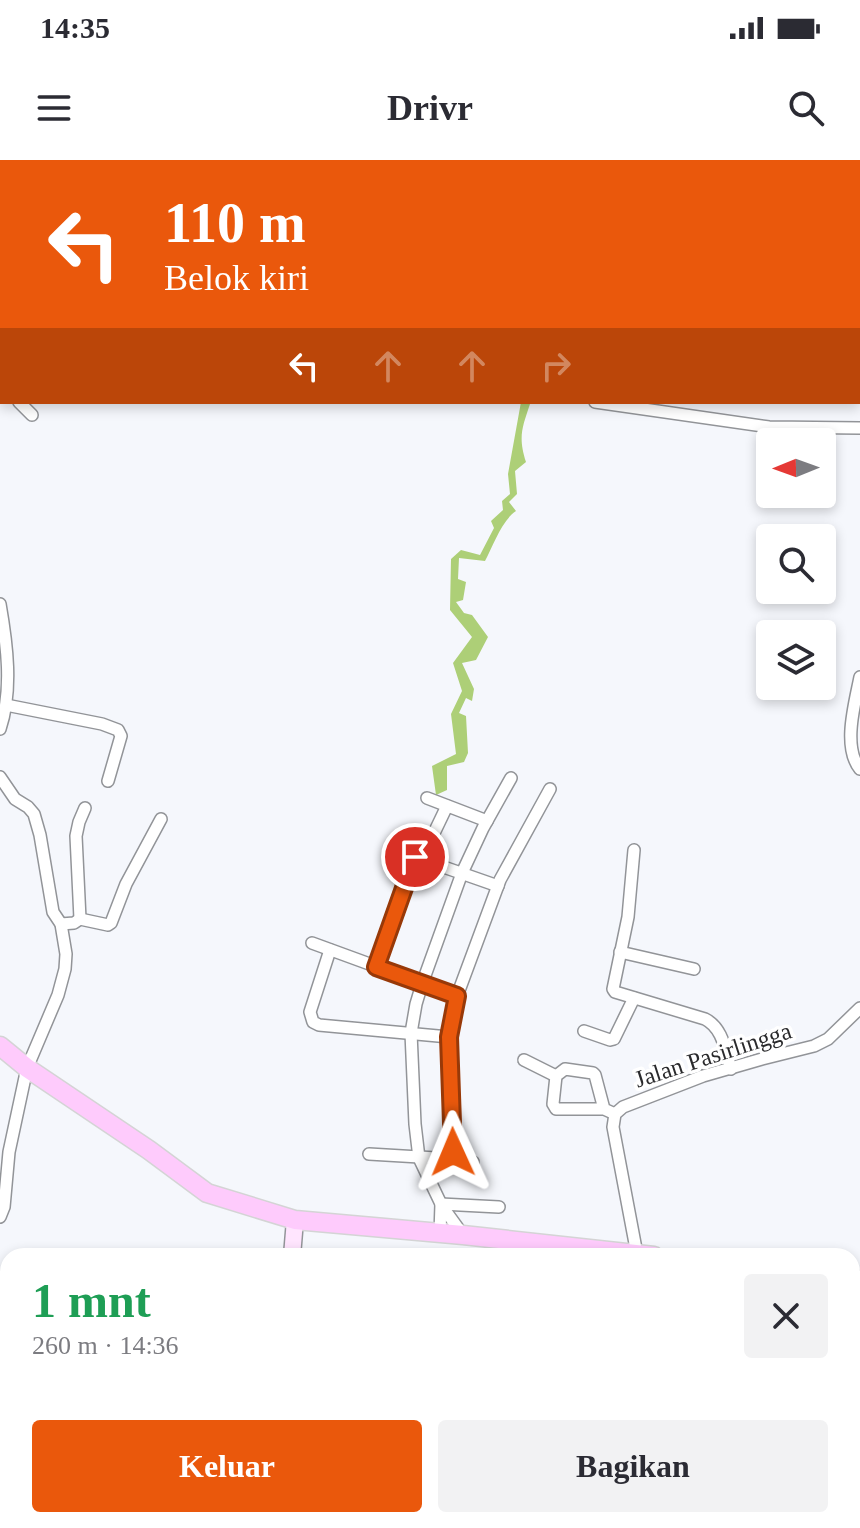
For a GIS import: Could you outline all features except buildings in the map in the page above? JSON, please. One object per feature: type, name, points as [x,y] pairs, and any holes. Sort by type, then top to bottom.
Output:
[{"type":"main road","points":[[0,1046],[207,1193],[295,1220],[582,1248]]},
{"type":"street","points":[[21,404],[32,415]]},
{"type":"street","points":[[609,404],[769,427],[860,428]]},
{"type":"street","points":[[0,604],[7,695],[0,729]]},
{"type":"street","points":[[860,677],[851,719],[852,754],[860,769]]},
{"type":"street","points":[[6,705],[118,730],[121,736],[108,781]]},
{"type":"street","points":[[0,777],[15,799],[34,814],[53,912],[61,924],[66,954],[58,995],[27,1068],[9,1152],[4,1207],[0,1217]]},
{"type":"street","points":[[463,1235],[441,1205],[419,1158],[411,1033],[422,984],[462,873],[511,778]]},
{"type":"street","points":[[453,1159],[449,1037],[457,996],[498,886],[550,789]]},
{"type":"street","points":[[427,798],[487,821]]},
{"type":"street","points":[[422,858],[447,806]]},
{"type":"street","points":[[80,919],[76,836],[85,808]]},
{"type":"street","points":[[61,924],[80,919],[103,925],[111,923],[126,884],[161,819]]},
{"type":"street","points":[[634,850],[628,917],[613,989],[714,1024],[719,1030],[731,1069]]},
{"type":"street","points":[[376,967],[413,858],[422,858],[498,886]]},
{"type":"street","points":[[312,943],[457,996]]},
{"type":"street","points":[[330,950],[310,1012],[313,1022],[449,1037]]},
{"type":"street","points":[[620,952],[694,969]]},
{"type":"street","points":[[584,1031],[614,1039],[634,998]]},
{"type":"street","name":"Jalan Pasirlingga","points":[[644,1248],[609,1112],[703,1076],[814,1046],[828,1039],[860,1008]]},
{"type":"street","points":[[524,1060],[556,1076]]},
{"type":"street","points":[[565,1069],[593,1073],[609,1112],[556,1109],[553,1104],[556,1076],[565,1069]]},
{"type":"street","points":[[369,1154],[473,1162]]},
{"type":"street","points":[[441,1205],[499,1207]]},
{"type":"street","points":[[440,1233],[441,1205]]},
{"type":"street","points":[[293,1248],[295,1220]]},
{"type":"green space","points":[[521,404],[530,404],[522,433],[526,462],[515,471],[517,494],[509,502],[516,511],[502,527],[485,561],[459,558],[458,579],[466,582],[463,600],[456,602],[464,613],[472,615],[488,637],[476,660],[462,663],[474,689],[472,701],[466,698],[459,713],[466,716],[468,753],[464,762],[447,766],[447,790],[436,795],[432,766],[456,754],[451,714],[462,691],[453,663],[472,637],[450,610],[451,559],[461,550],[480,555],[494,528],[491,521],[503,510],[502,501],[510,494],[508,474]]},
{"type":"route","points":[[415,857],[376,967],[457,996],[449,1037],[453,1152]]}]
